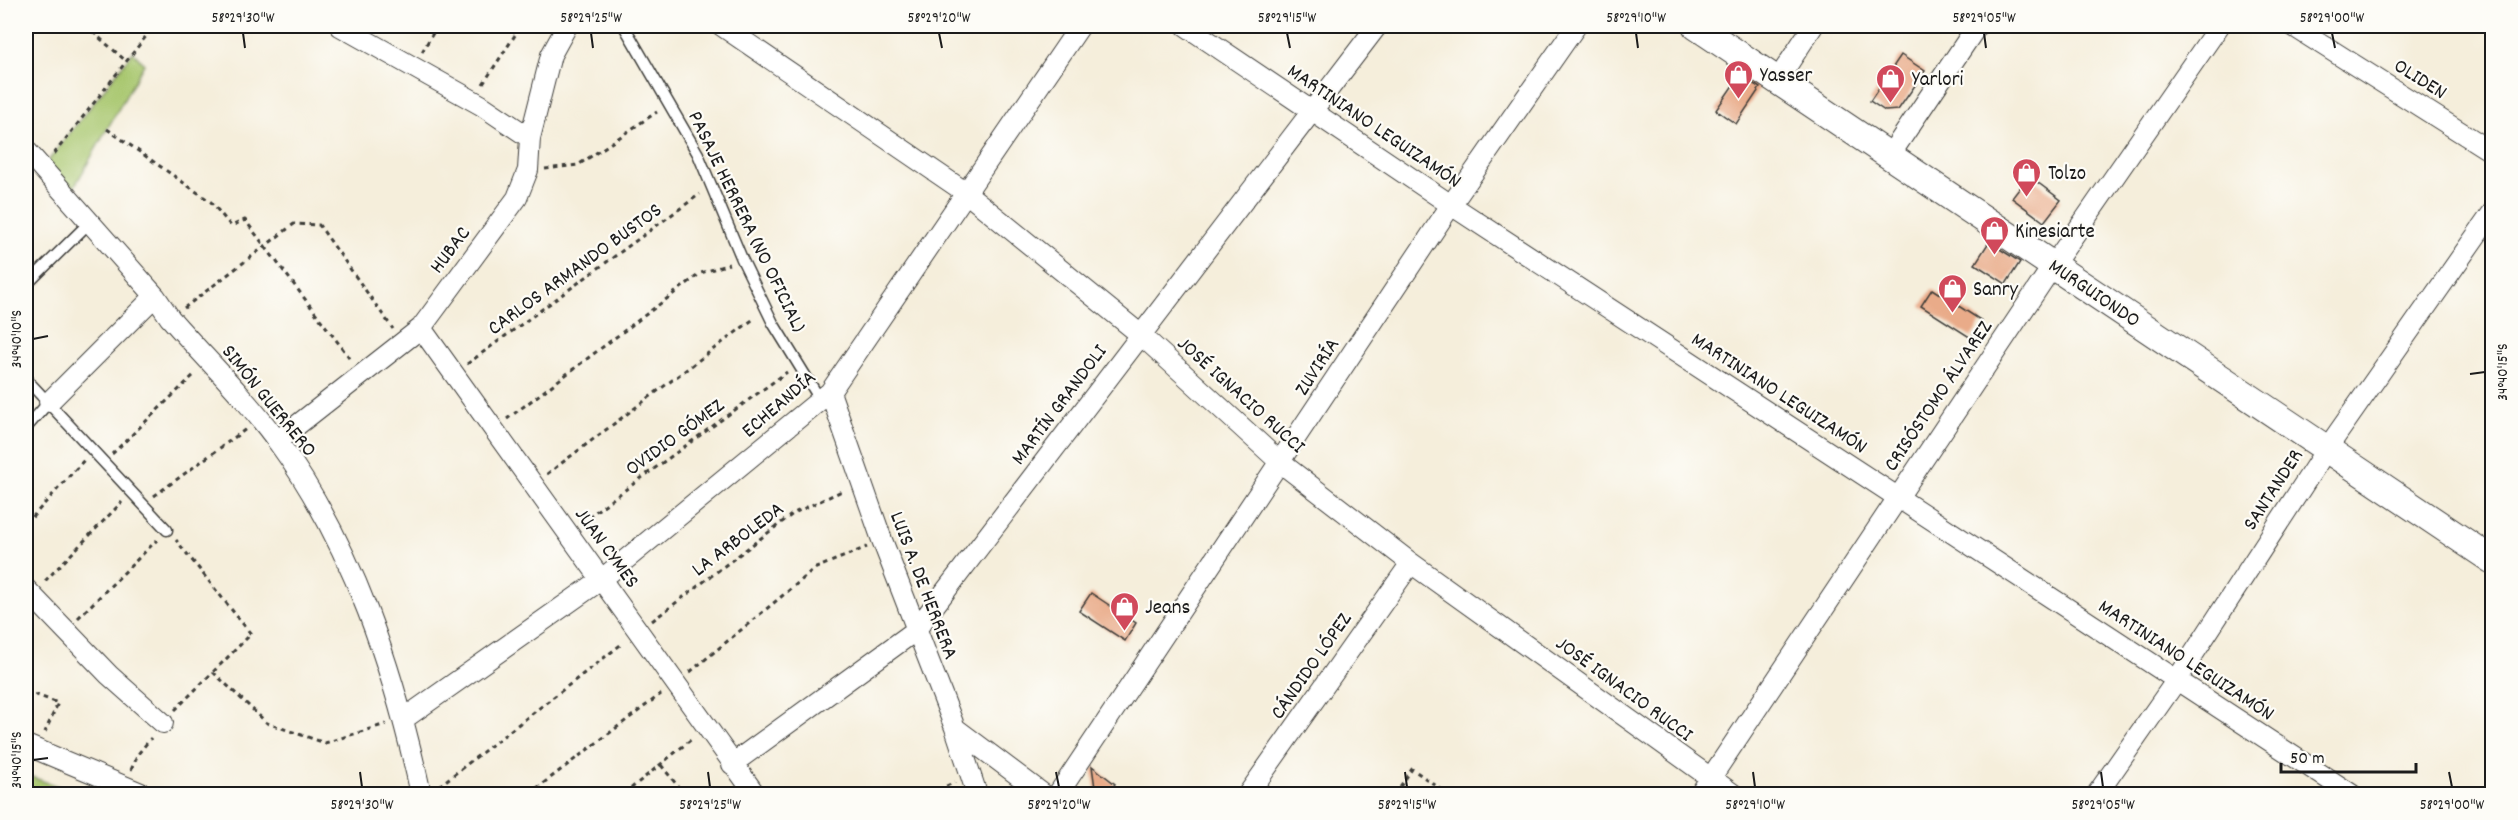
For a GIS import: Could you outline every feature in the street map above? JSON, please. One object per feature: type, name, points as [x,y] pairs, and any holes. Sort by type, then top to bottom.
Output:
[{"type":"street","points":[[340,26],[473,100],[530,138]]},
{"type":"street","name":"HUBAC","points":[[278,441],[421,328],[517,198],[528,170],[530,138],[551,56],[567,26]]},
{"type":"street","name":"JOSÉ IGNACIO RUCCI","points":[[722,26],[965,192],[1141,335],[1281,463],[1705,787],[1732,795]]},
{"type":"street","name":"ECHEANDÍA","points":[[405,718],[602,579],[826,396],[1080,26]]},
{"type":"street","name":"MARTINIANO LEGUIZAMÓN","points":[[1186,26],[1451,205],[2351,795]]},
{"type":"street","name":"MARTÍN GRANDOLI","points":[[732,764],[915,631],[1377,26]]},
{"type":"street","name":"ZUVIRÍA","points":[[1058,795],[1451,205],[1575,26]]},
{"type":"street","name":"MURGUIONDO","points":[[1696,26],[2493,560]]},
{"type":"street","points":[[1777,81],[1814,26]]},
{"type":"street","points":[[1890,155],[1977,26]]},
{"type":"street","name":"CRISÓSTOMO ÁLVAREZ","points":[[1705,787],[2054,264],[2219,26]]},
{"type":"street","name":"OLIDEN","points":[[2293,26],[2493,152]]},
{"type":"street","name":"SIMÓN GUERRERO","points":[[26,150],[91,221],[155,296],[170,318],[278,441],[316,503],[350,566],[429,791]]},
{"type":"street","name":"SANTANDER","points":[[2097,795],[2176,681],[2326,450],[2493,213]]},
{"type":"street","points":[[49,402],[155,296]]},
{"type":"street","name":"JUAN CYMES","points":[[421,328],[755,795]]},
{"type":"street","name":"LUIS A. DE HERRERA","points":[[826,396],[861,482],[915,631],[955,728],[977,795]]},
{"type":"street","name":"CÁNDIDO LÓPEZ","points":[[1248,795],[1411,563]]},
{"type":"street","points":[[28,592],[109,675],[163,723]]},
{"type":"street","points":[[955,728],[1043,795]]},
{"type":"street","points":[[31,748],[124,785],[143,795]]},
{"type":"lane","name":"PASAJE HERRERA (NO OFICIAL)","points":[[624,26],[698,154],[742,259],[767,310],[798,363],[826,396]]},
{"type":"lane","points":[[26,285],[91,221]]},
{"type":"lane","points":[[26,379],[167,530]]},
{"type":"lane","points":[[26,428],[49,402]]},
{"type":"path","points":[[86,26],[126,61]]},
{"type":"path","points":[[42,169],[154,26]]},
{"type":"path","points":[[413,66],[437,26]]},
{"type":"path","points":[[473,100],[521,26]]},
{"type":"path","points":[[528,170],[578,165],[669,104]]},
{"type":"path","points":[[107,129],[211,202],[231,226],[245,220],[362,375]]},
{"type":"path","name":"CARLOS ARMANDO BUSTOS","points":[[454,374],[711,186]]},
{"type":"path","points":[[170,318],[294,224],[319,225],[402,342]]},
{"type":"path","points":[[493,429],[701,273],[742,259]]},
{"type":"path","points":[[533,484],[767,310]]},
{"type":"path","points":[[104,462],[208,361]]},
{"type":"path","name":"OVIDIO GÓMEZ","points":[[568,532],[798,363]]},
{"type":"path","points":[[143,504],[258,419]]},
{"type":"path","points":[[26,524],[93,450]]},
{"type":"path","name":"LA ARBOLEDA","points":[[429,791],[794,513],[861,482]]},
{"type":"path","points":[[28,592],[132,492]]},
{"type":"path","points":[[66,630],[167,530],[250,634],[163,723],[138,754],[124,785]]},
{"type":"path","points":[[528,795],[675,683],[816,568],[882,540]]},
{"type":"path","points":[[213,672],[267,723],[325,742],[405,718]]},
{"type":"path","points":[[26,691],[58,703],[31,748]]},
{"type":"path","points":[[624,795],[706,727]]},
{"type":"path","points":[[661,765],[684,795]]},
{"type":"path","points":[[1395,795],[1412,769],[1448,795]]},
{"type":"path","points":[[930,795],[970,774]]},
{"type":"green space","points":[[133,52],[144,64],[68,198],[42,169]]},
{"type":"green space","points":[[26,775],[79,794],[26,794]]},
{"type":"building","points":[[1901,55],[1925,71],[1898,110],[1885,111],[1870,101]]},
{"type":"building","name":"Yasser","points":[[1740,75],[1760,88],[1736,124],[1716,110]]},
{"type":"building","points":[[2029,176],[2061,200],[2044,222],[2012,198]]},
{"type":"building","points":[[1989,242],[2020,262],[2006,284],[1975,264]]},
{"type":"building","name":"Sanry","points":[[1932,289],[1982,321],[1971,338],[1921,306]]},
{"type":"building","points":[[1091,593],[1136,623],[1125,641],[1079,611]]},
{"type":"building","points":[[1092,766],[1115,784],[1107,795],[1096,795]]},
{"type":"place","name":"Yasser","points":[[1739,100]]},
{"type":"place","name":"Yarlori","points":[[1891,104]]},
{"type":"place","name":"Tolzo","points":[[2027,198]]},
{"type":"place","name":"Kinesiarte","points":[[1994,256]]},
{"type":"place","name":"Sanry","points":[[1952,314]]},
{"type":"place","name":"Jeans","points":[[1124,632]]}]
